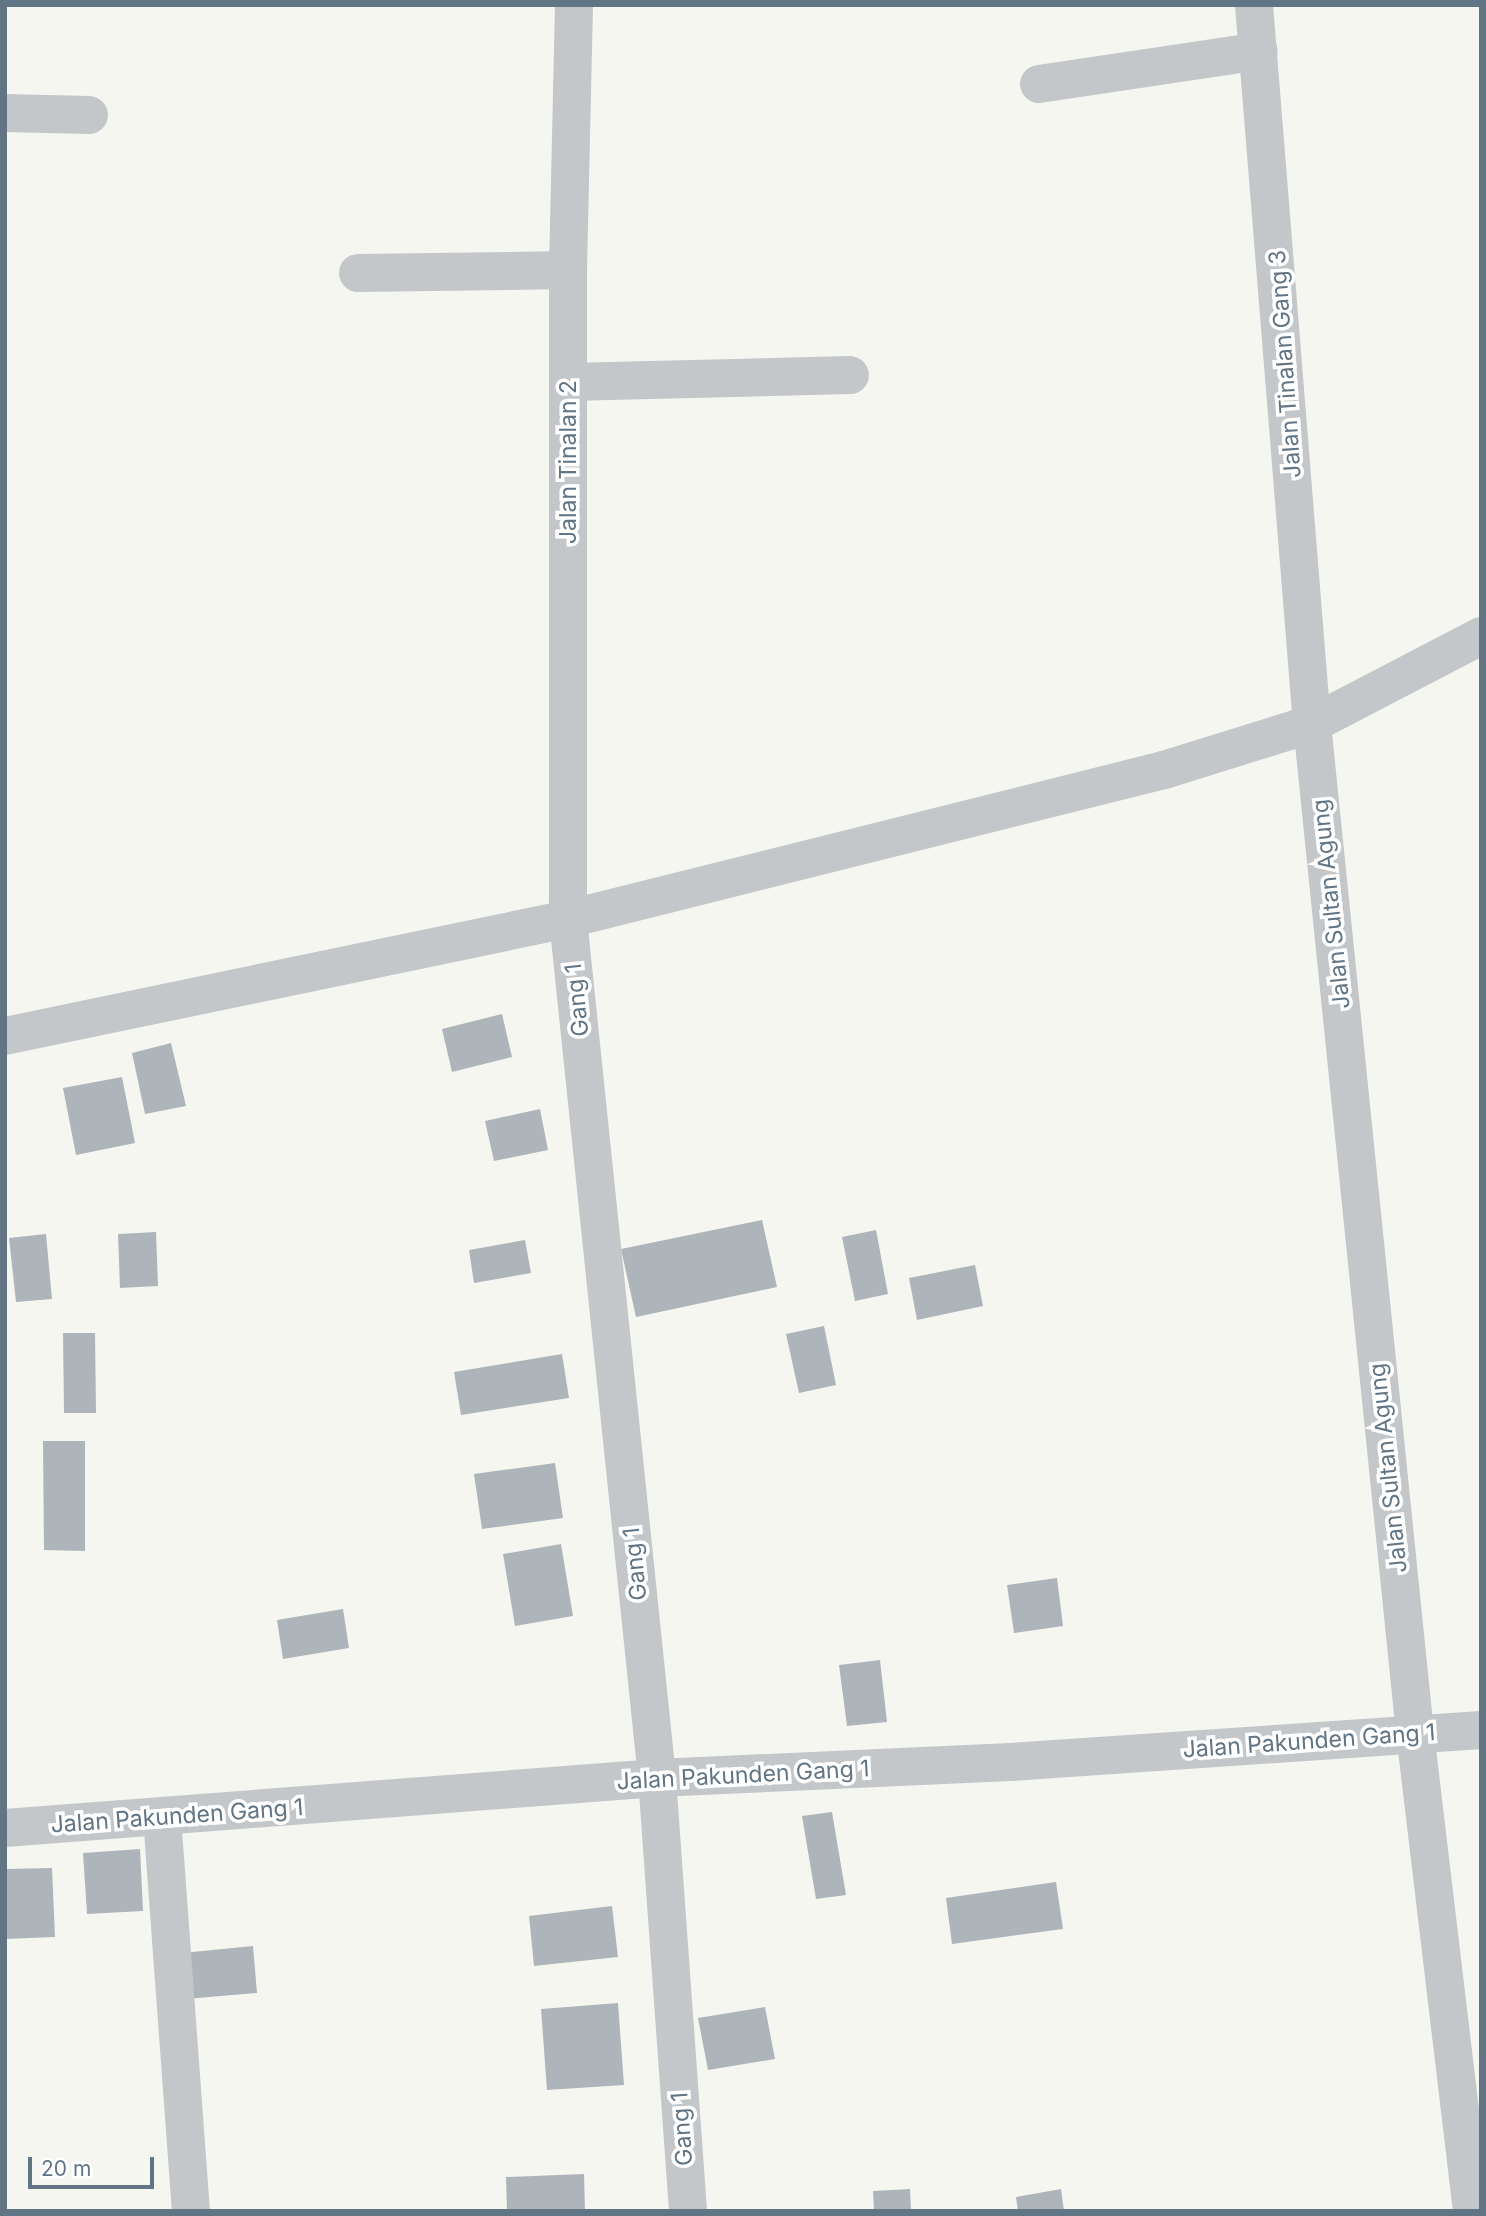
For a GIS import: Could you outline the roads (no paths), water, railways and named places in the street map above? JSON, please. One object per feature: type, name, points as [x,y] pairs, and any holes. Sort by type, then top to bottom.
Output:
[{"type":"street","name":"Jalan Tinalan 2","points":[[569,919],[568,270],[574,5]]},
{"type":"street","name":"Jalan Tinalan Gang 3","points":[[1254,5],[1312,724]]},
{"type":"street","points":[[1039,84],[1259,51]]},
{"type":"street","points":[[5,113],[89,115]]},
{"type":"street","points":[[358,273],[568,270]]},
{"type":"street","points":[[568,382],[850,375]]},
{"type":"street","points":[[5,1036],[569,919],[1164,770],[1312,724],[1481,636]]},
{"type":"street","name":"Jalan Sultan Agung","points":[[1312,724],[1415,1733],[1472,2211]]},
{"type":"street","name":"Gang 1","points":[[569,919],[657,1779],[688,2211]]},
{"type":"street","name":"Jalan Pakunden Gang 1","points":[[5,1828],[657,1779],[1012,1762],[1481,1730]]},
{"type":"street","points":[[163,1817],[191,2211]]}]
